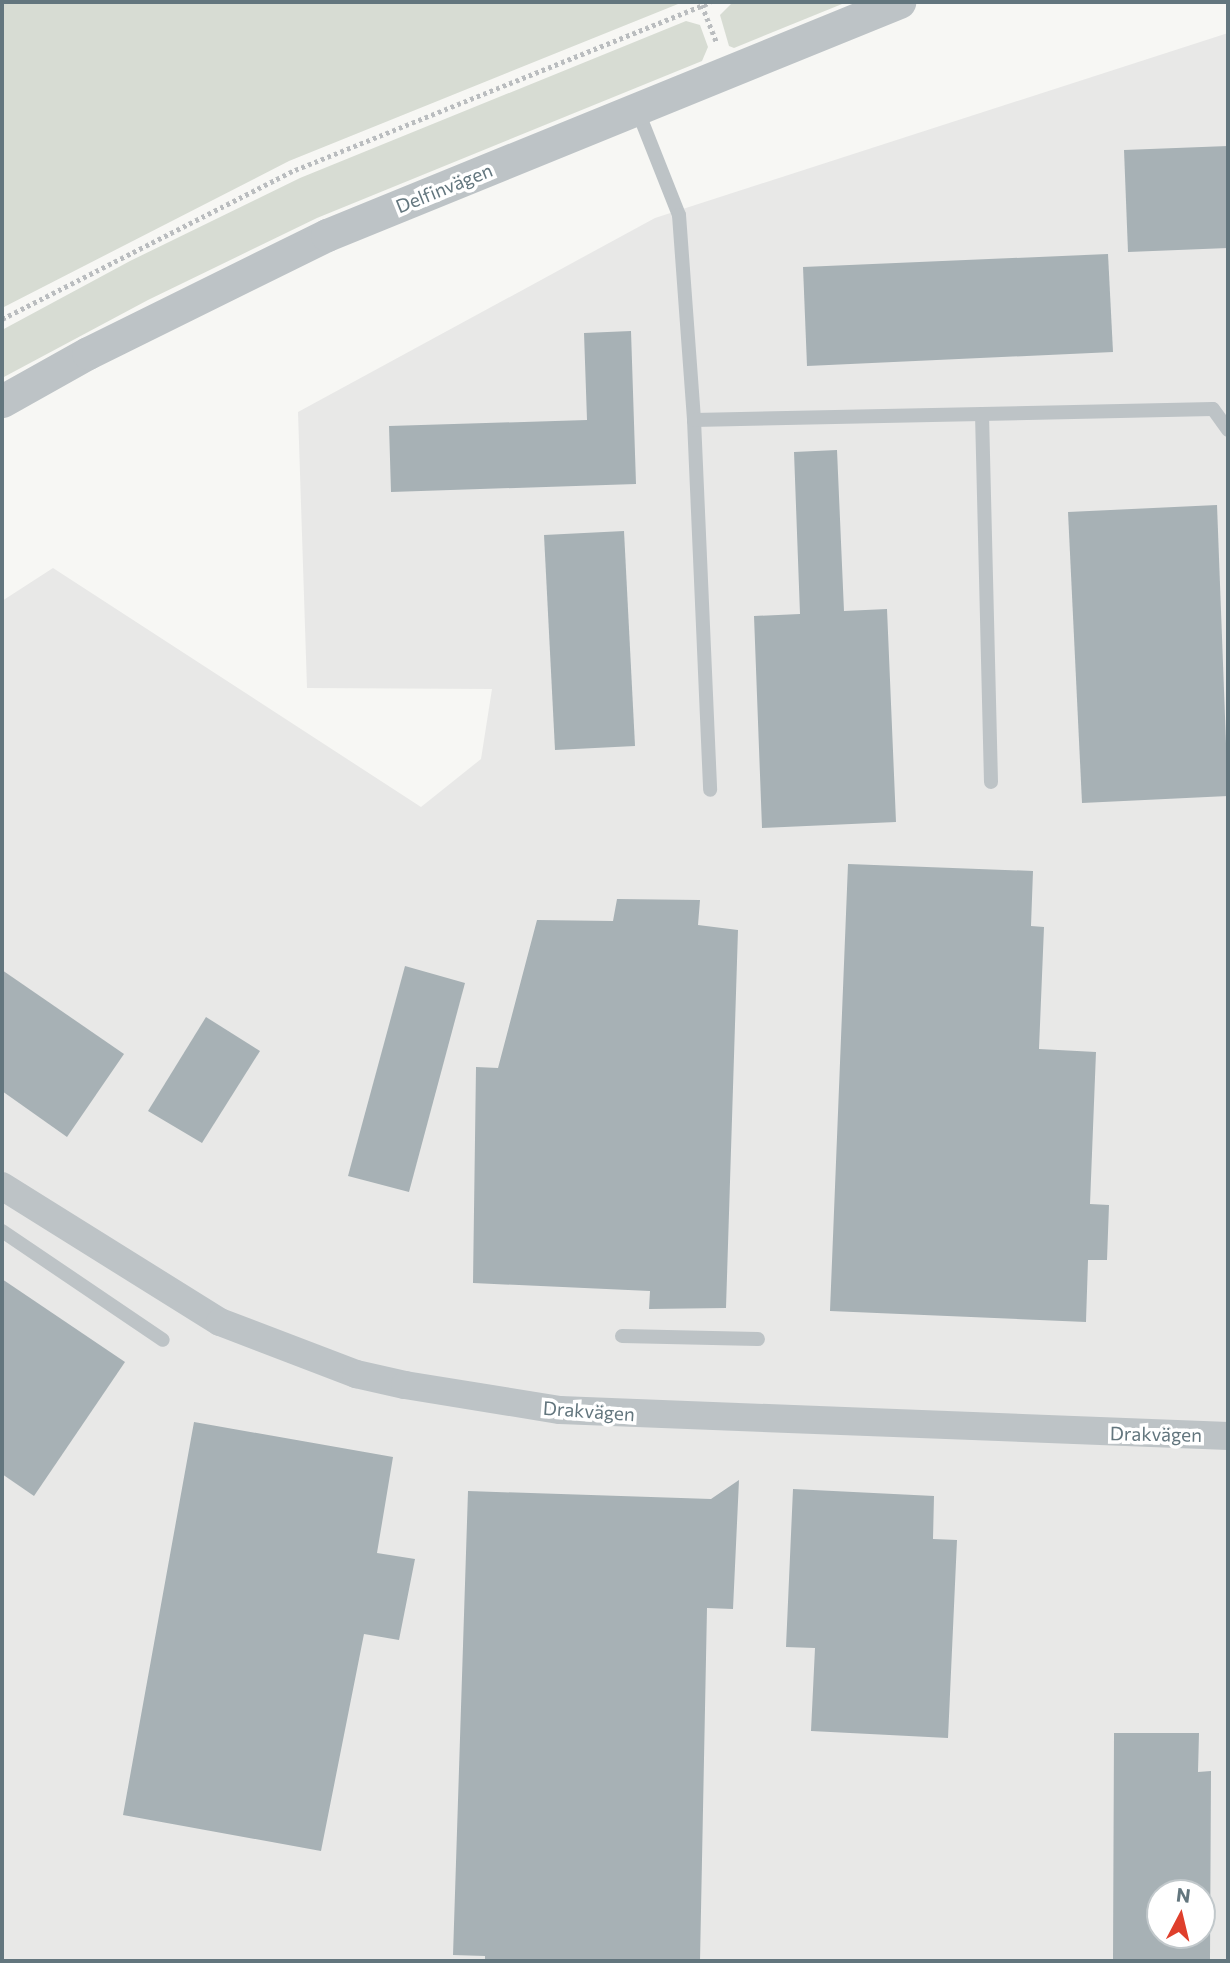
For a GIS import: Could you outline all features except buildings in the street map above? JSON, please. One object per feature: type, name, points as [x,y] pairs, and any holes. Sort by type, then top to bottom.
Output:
[{"type":"street","name":"Delfinvägen","points":[[2,401],[88,353],[327,235],[899,2]]},
{"type":"street","name":"Drakvägen","points":[[2,1185],[220,1322],[345,1370],[405,1385],[560,1410],[1228,1436]]},
{"type":"lane","points":[[638,108],[679,215],[694,420],[710,790]]},
{"type":"lane","points":[[694,420],[1213,409],[1228,430]]},
{"type":"lane","points":[[982,414],[991,782]]},
{"type":"lane","points":[[2,1231],[163,1340]]},
{"type":"lane","points":[[622,1336],[758,1339]]},
{"type":"path","points":[[2,319],[295,170],[710,2]]},
{"type":"shaded area","points":[[2,2],[683,2],[289,161],[2,308]]},
{"type":"shaded area","points":[[733,2],[847,2],[734,48],[729,46],[720,15]]},
{"type":"shaded area","points":[[686,21],[700,25],[708,47],[702,61],[317,218],[148,300],[2,378],[2,330],[130,261],[300,178]]},
{"type":"shaded area","points":[[1228,33],[1228,1961],[2,1961],[2,601],[53,568],[421,807],[481,759],[492,689],[307,688],[298,412],[655,218]]}]
